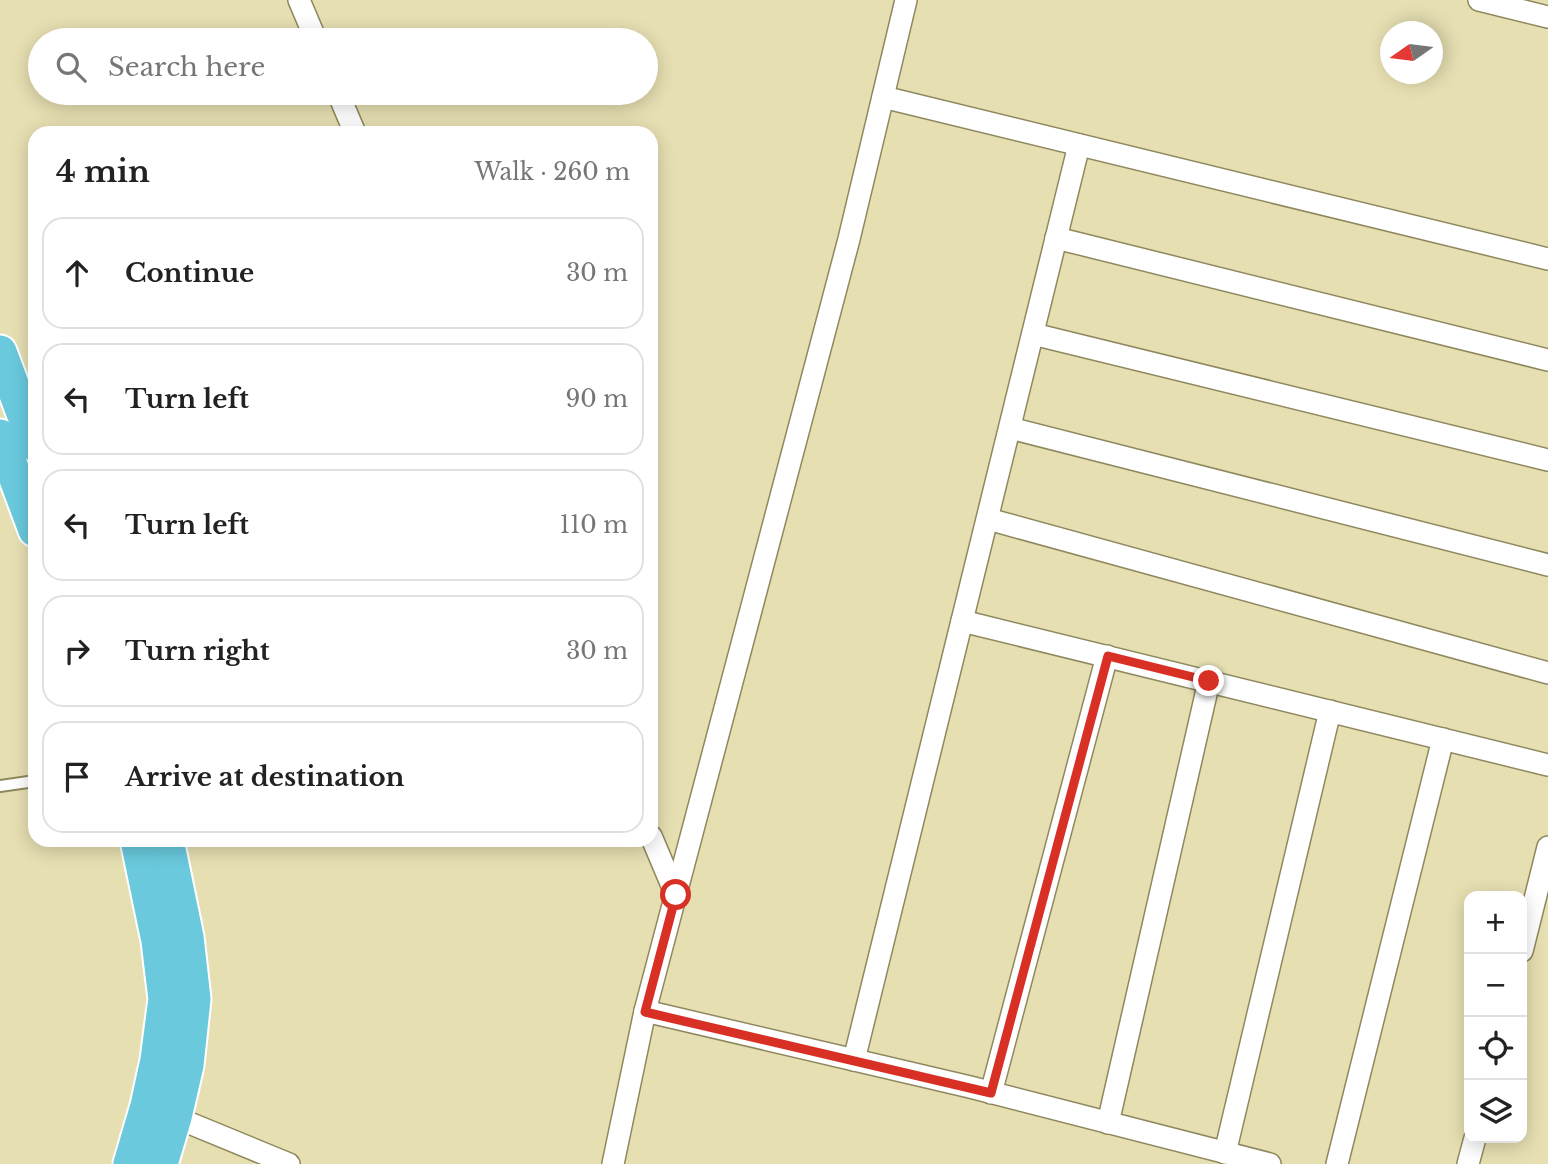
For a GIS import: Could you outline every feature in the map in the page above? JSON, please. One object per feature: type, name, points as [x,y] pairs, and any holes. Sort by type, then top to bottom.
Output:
[{"type":"main road","points":[[0,352],[28,426]]},
{"type":"main road","points":[[0,436],[28,511]]},
{"type":"main road","points":[[138,847],[158,941],[164,999],[158,1059],[161,1164]]},
{"type":"main road","points":[[130,1164],[187,1065],[194,999],[187,937],[168,847]]},
{"type":"street","points":[[299,0],[311,28]]},
{"type":"street","points":[[613,1164],[645,1012],[849,239],[906,0]]},
{"type":"street","points":[[1479,0],[1548,17]]},
{"type":"street","points":[[883,97],[1548,259]]},
{"type":"street","points":[[343,105],[352,126]]},
{"type":"street","points":[[855,1060],[1079,145]]},
{"type":"street","points":[[1056,237],[1548,360]]},
{"type":"street","points":[[1033,334],[1548,460]]},
{"type":"street","points":[[1010,428],[1548,565]]},
{"type":"street","points":[[988,519],[1548,673]]},
{"type":"street","points":[[962,621],[1548,765]]},
{"type":"street","points":[[991,1093],[1108,656]]},
{"type":"street","points":[[1108,1123],[1209,681]]},
{"type":"street","points":[[1225,1153],[1330,712]]},
{"type":"street","points":[[1337,1164],[1443,739]]},
{"type":"street","points":[[656,847],[676,895]]},
{"type":"street","points":[[1527,931],[1548,847]]},
{"type":"street","points":[[645,1012],[991,1093],[1270,1164]]},
{"type":"street","points":[[161,1111],[289,1164]]},
{"type":"street","points":[[1468,1164],[1474,1143]]},
{"type":"lane","points":[[0,786],[28,782]]},
{"type":"route","points":[[676,895],[645,1012],[991,1093],[1108,656],[1209,681]]}]
